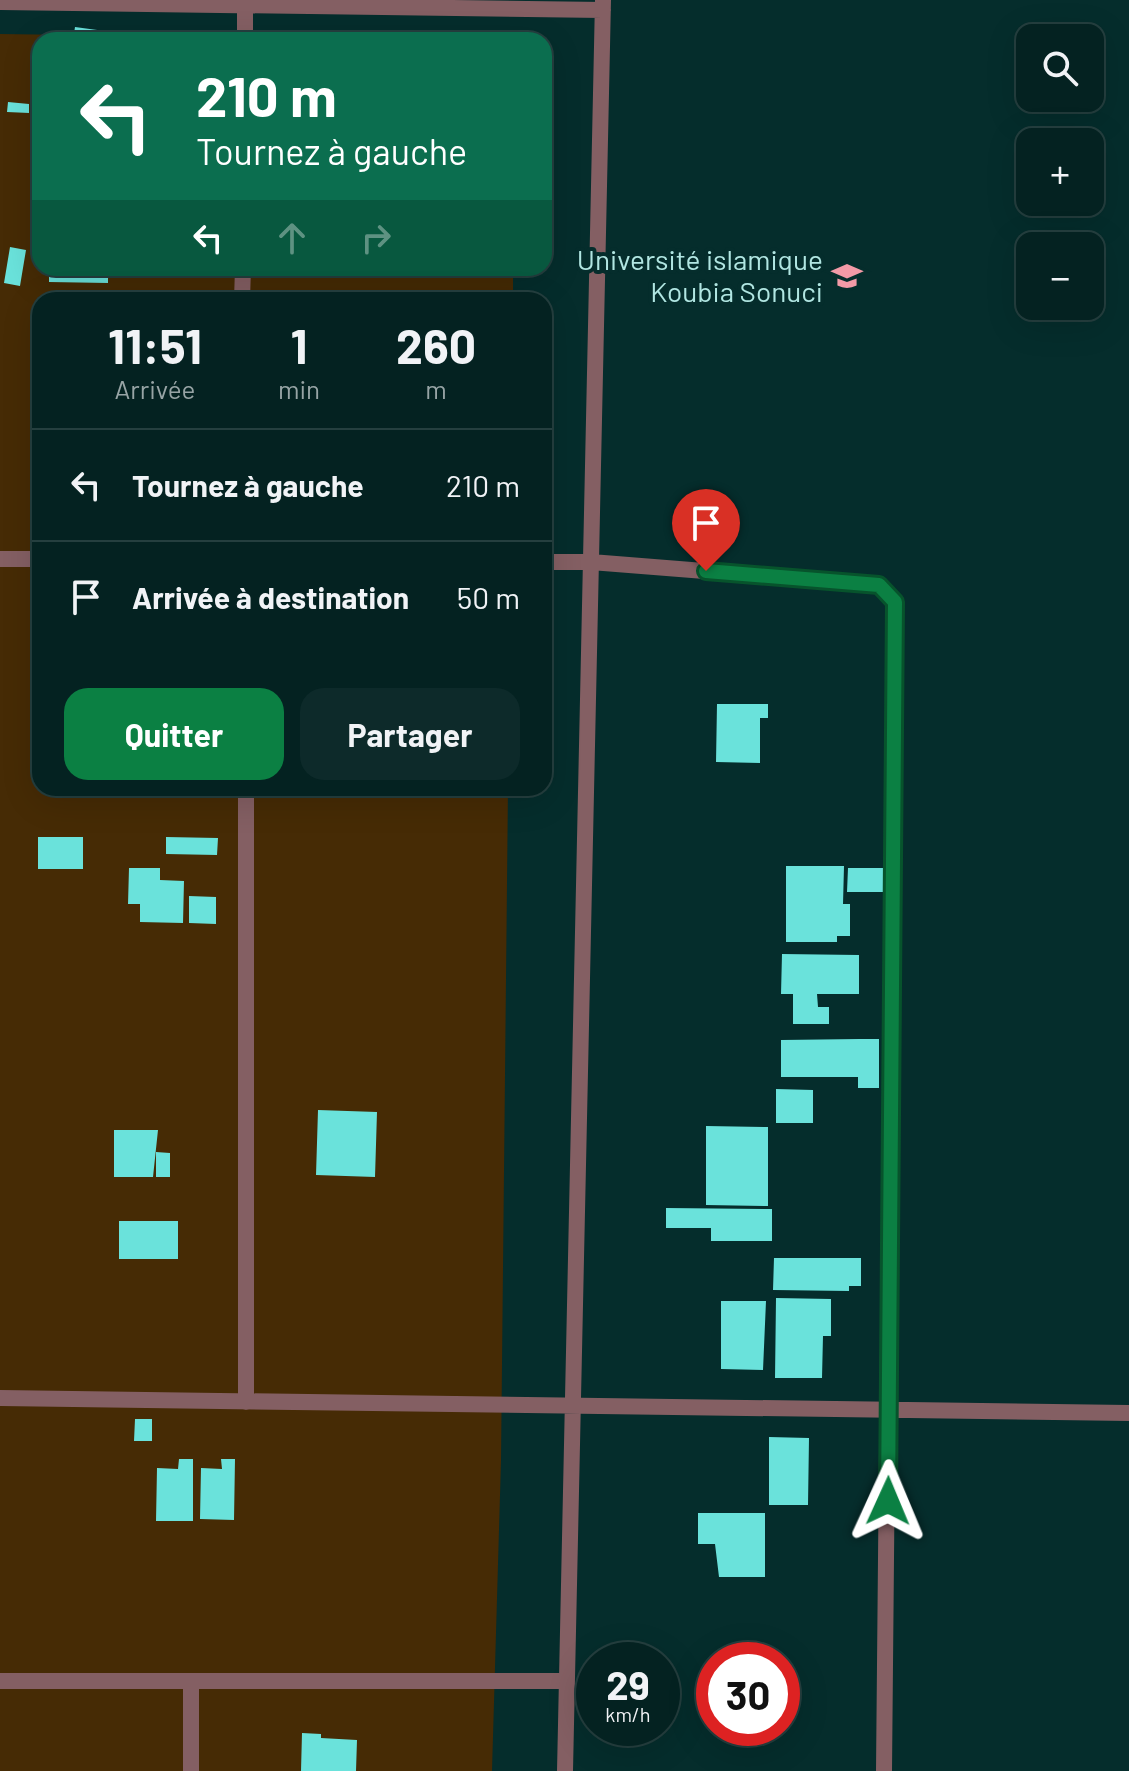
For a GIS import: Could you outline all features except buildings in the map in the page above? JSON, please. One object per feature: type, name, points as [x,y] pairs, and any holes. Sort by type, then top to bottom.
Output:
[{"type":"street","points":[[0,2],[245,6],[603,5],[565,1771]]},
{"type":"street","points":[[245,6],[245,32]]},
{"type":"street","points":[[0,559],[32,559]]},
{"type":"street","points":[[552,562],[591,562],[879,585],[895,602],[890,1411],[884,1771]]},
{"type":"street","points":[[246,796],[246,1402]]},
{"type":"street","points":[[0,1398],[1129,1413]]},
{"type":"street","points":[[0,1681],[567,1681]]},
{"type":"street","points":[[191,1681],[191,1771]]},
{"type":"shaded area","points":[[0,34],[32,34],[32,276],[513,276],[513,292],[32,292],[32,796],[508,796],[501,1461],[492,1771],[0,1771]]},
{"type":"place","name":"Université islamique Koubia Sonuci","points":[[847,276]]},
{"type":"route","points":[[706,571],[879,585],[895,602],[888,1501]]}]
